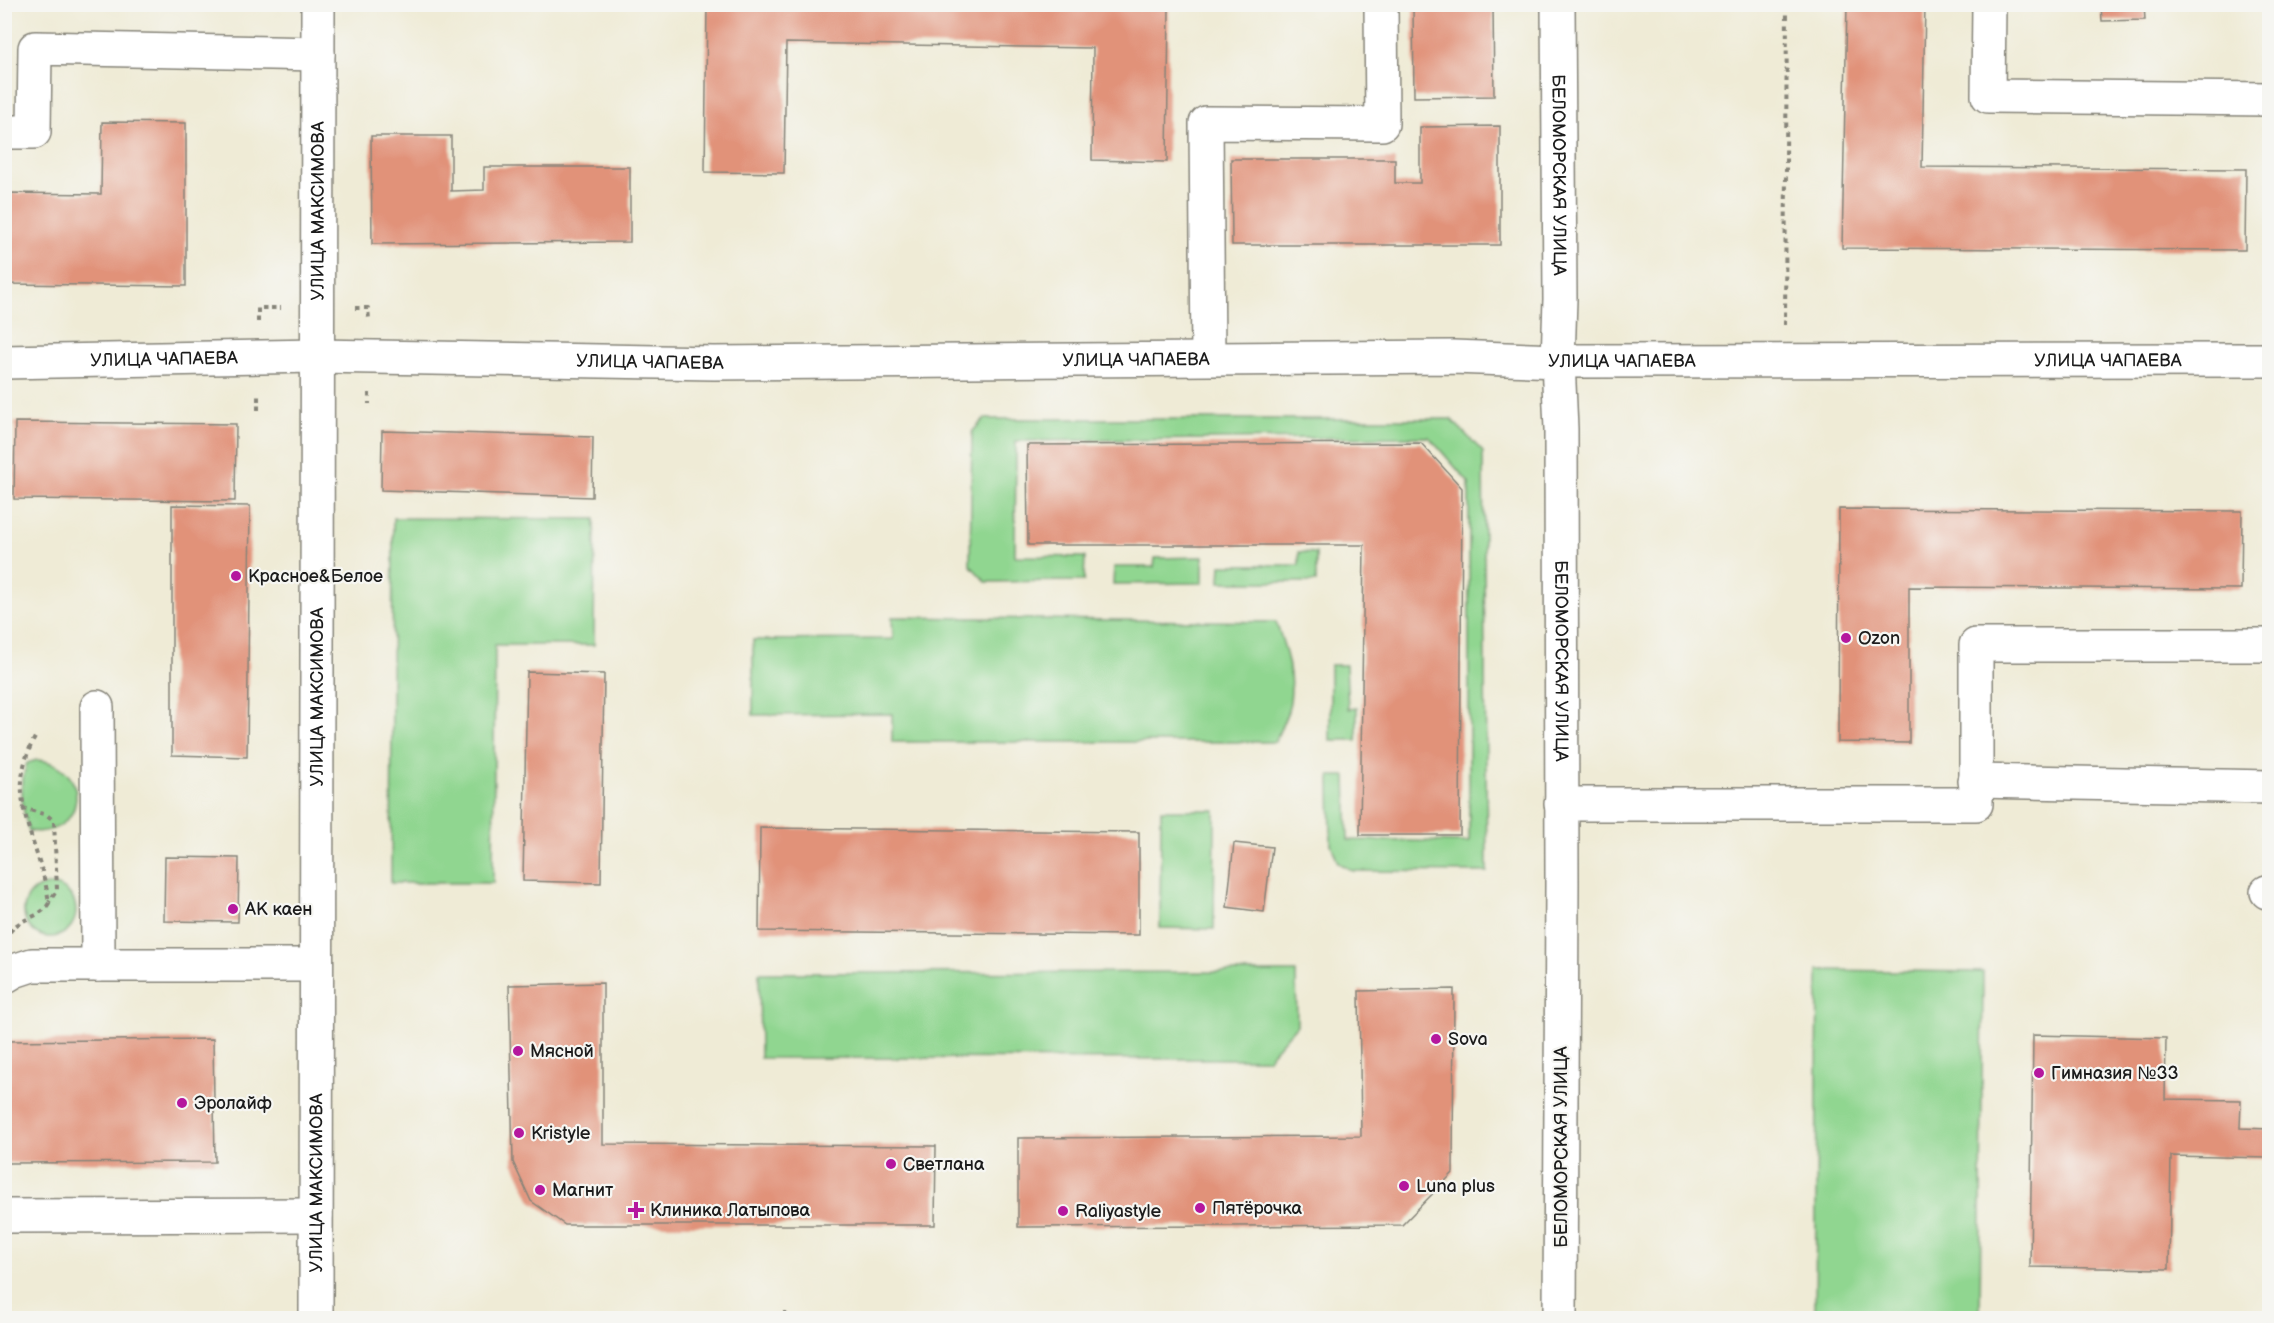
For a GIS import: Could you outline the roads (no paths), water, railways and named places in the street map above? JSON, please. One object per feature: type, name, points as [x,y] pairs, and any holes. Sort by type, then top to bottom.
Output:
[{"type":"main road","name":"УЛИЦА МАКСИМОВА","points":[[316,1318],[318,4]]},
{"type":"main road","points":[[1208,358],[1206,123],[1382,124],[1381,4]]},
{"type":"main road","name":"БЕЛОМОРСКАЯ УЛИЦА","points":[[1558,4],[1560,300],[1558,361],[1561,429],[1560,1318]]},
{"type":"main road","points":[[1989,4],[1988,96],[2270,99]]},
{"type":"main road","points":[[4,132],[34,132],[35,48],[318,54]]},
{"type":"main road","name":"УЛИЦА ЧАПАЕВА","points":[[4,362],[318,356],[714,363],[1453,357],[1558,361],[2270,360]]},
{"type":"main road","points":[[1561,804],[1976,804],[1976,645],[2270,645]]},
{"type":"main road","points":[[97,707],[98,965]]},
{"type":"main road","points":[[1976,781],[2270,787]]},
{"type":"main road","points":[[4,977],[32,965],[316,965]]},
{"type":"main road","points":[[4,1216],[316,1215]]},
{"type":"place","name":"Красное&Белое","points":[[236,576]]},
{"type":"place","name":"Ozon","points":[[1846,638]]},
{"type":"place","name":"АК каен","points":[[233,909]]},
{"type":"place","name":"Sova","points":[[1436,1039]]},
{"type":"place","name":"Мясной","points":[[518,1051]]},
{"type":"place","name":"Гимназия №33","points":[[2039,1073]]},
{"type":"place","name":"Эролайф","points":[[182,1103]]},
{"type":"place","name":"Kristyle","points":[[519,1133]]},
{"type":"place","name":"Светлана","points":[[891,1164]]},
{"type":"place","name":"Luna plus","points":[[1404,1186]]},
{"type":"place","name":"Магнит","points":[[540,1190]]},
{"type":"place","name":"Пятёрочка","points":[[1200,1208]]},
{"type":"place","name":"Клиника Латыпова","points":[[636,1210]]},
{"type":"place","name":"Raliyastyle","points":[[1063,1211]]}]
